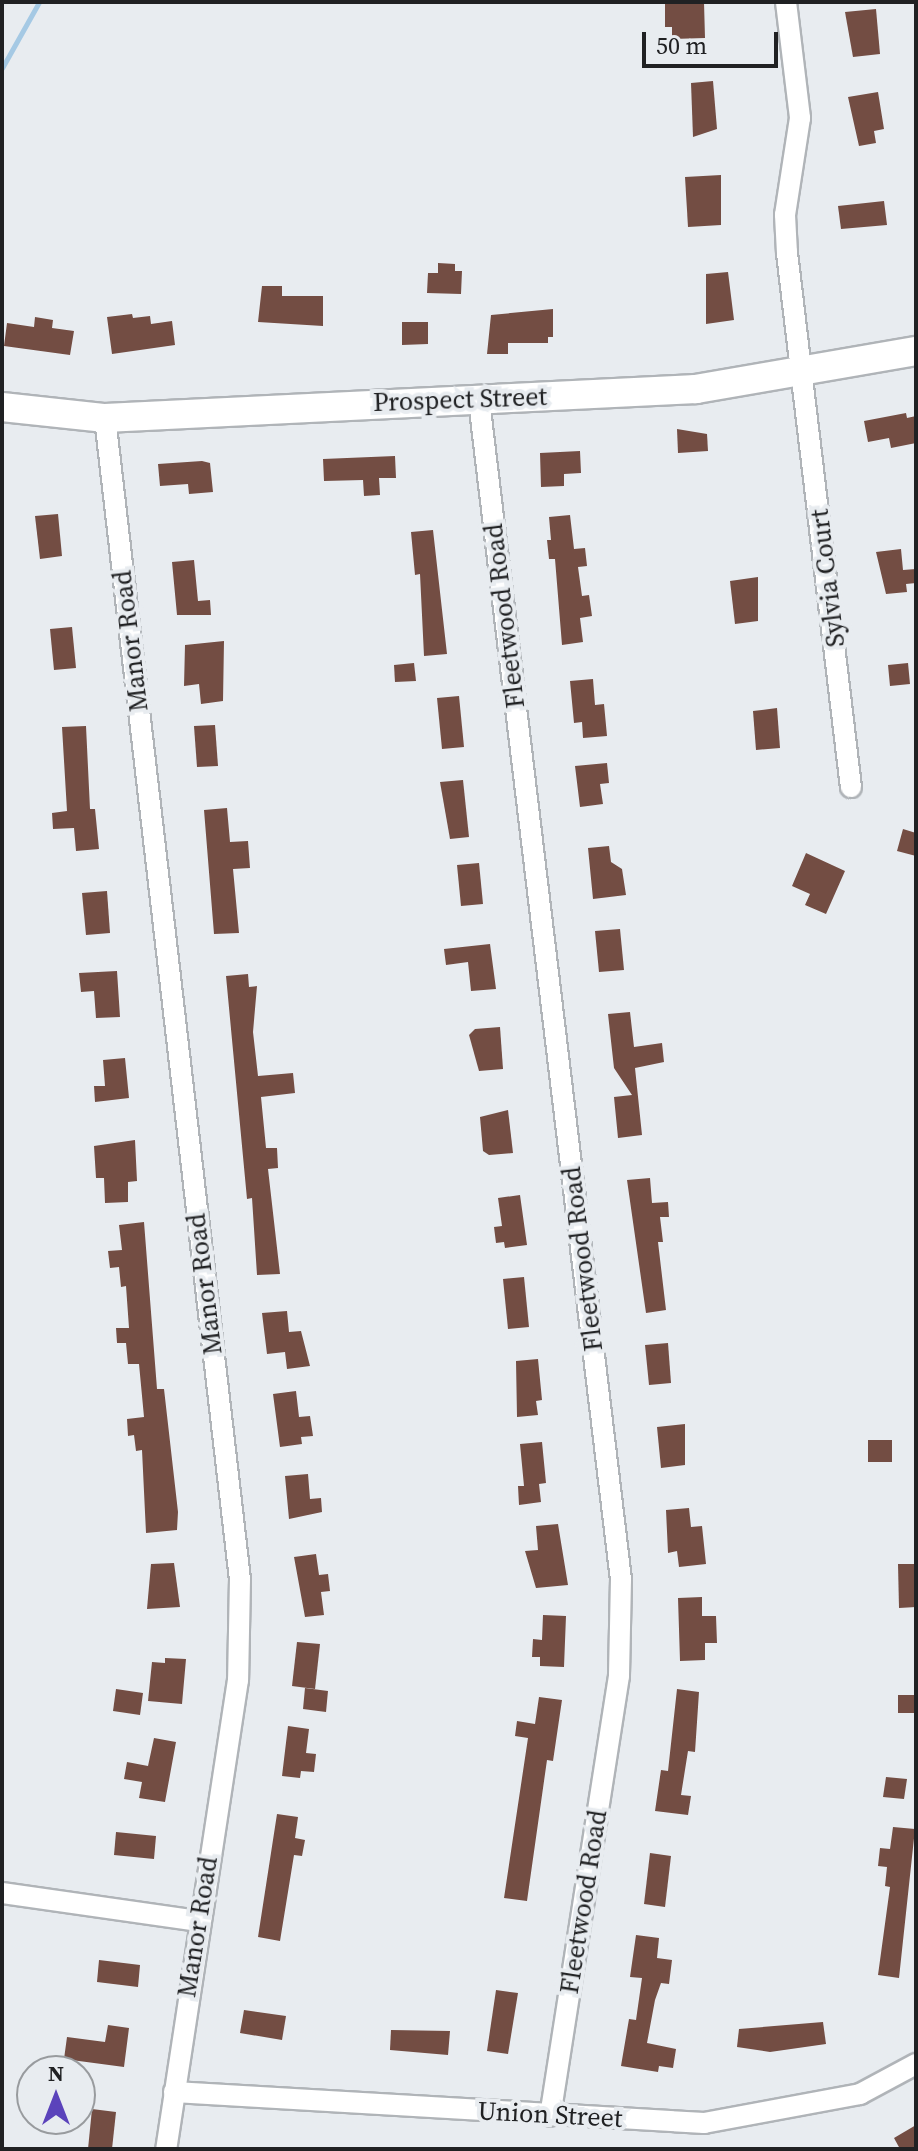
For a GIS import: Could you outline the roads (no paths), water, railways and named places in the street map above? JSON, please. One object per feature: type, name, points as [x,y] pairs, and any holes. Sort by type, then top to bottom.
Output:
[{"type":"street","name":"Sylvia Court","points":[[786,2],[800,118],[786,227],[851,787]]},
{"type":"street","name":"Prospect Street","points":[[2,407],[105,418],[696,389],[916,351]]},
{"type":"street","name":"Fleetwood Road","points":[[479,401],[621,1579],[619,1676],[550,2116]]},
{"type":"street","name":"Manor Road","points":[[105,418],[240,1579],[238,1680],[198,1921],[166,2149]]},
{"type":"street","points":[[2,1893],[198,1921]]},
{"type":"street","name":"Union Street","points":[[174,2092],[704,2123],[860,2094],[916,2064]]},
{"type":"waterway","points":[[2,68],[39,2]]}]
